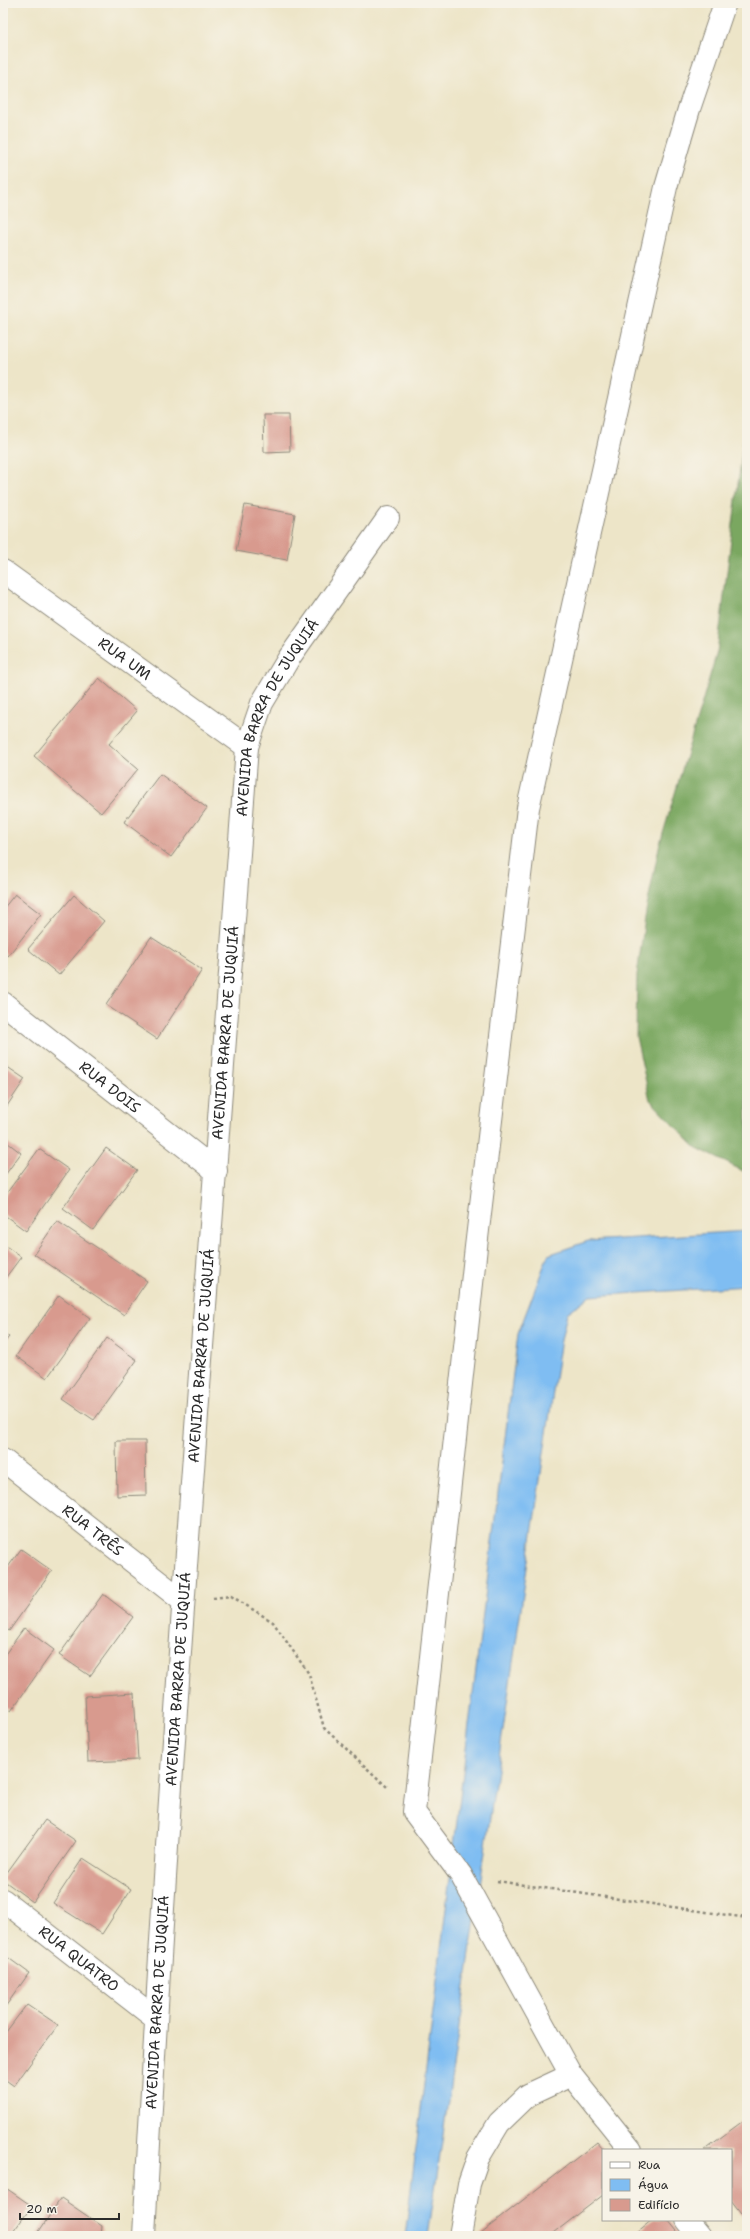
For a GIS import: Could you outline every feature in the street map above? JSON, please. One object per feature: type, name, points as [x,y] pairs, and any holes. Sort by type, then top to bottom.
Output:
[{"type":"street","points":[[630,2149],[571,2075],[461,1875],[414,1812],[476,1247],[528,808],[666,187],[689,109],[724,3]]},
{"type":"street","name":"AVENIDA BARRA DE JUQUIÁ","points":[[144,2236],[155,2018],[183,1601],[247,746],[262,703],[289,658],[388,518]]},
{"type":"street","name":"RUA UM","points":[[3,571],[247,746]]},
{"type":"street","name":"RUA DOIS","points":[[3,1003],[216,1171]]},
{"type":"street","name":"RUA TRÊS","points":[[3,1460],[183,1601]]},
{"type":"street","name":"RUA QUATRO","points":[[3,1900],[155,2018]]},
{"type":"street","points":[[460,2236],[469,2184],[478,2158],[499,2123],[528,2094],[571,2075]]},
{"type":"street","points":[[688,2221],[700,2236]]},
{"type":"path","points":[[183,1601],[231,1596],[273,1622],[309,1674],[324,1728],[414,1812]]},
{"type":"path","points":[[461,1875],[747,1918]]},
{"type":"green space","points":[[747,412],[747,1173],[695,1147],[650,1100],[636,1037],[637,975],[646,911],[659,847],[717,652]]},
{"type":"water","points":[[747,1231],[747,1286],[590,1296],[567,1313],[560,1345],[428,2236],[405,2236],[518,1334],[548,1255],[588,1241]]},
{"type":"building","points":[[263,415],[289,415],[290,451],[264,452]]},
{"type":"building","points":[[245,505],[295,514],[287,560],[236,551]]},
{"type":"building","points":[[99,678],[137,711],[109,744],[138,769],[101,813],[34,756]]},
{"type":"building","points":[[160,774],[207,808],[171,857],[124,822]]},
{"type":"building","points":[[15,894],[41,914],[8,956],[3,952],[3,909]]},
{"type":"building","points":[[74,895],[104,921],[59,975],[28,949]]},
{"type":"building","points":[[151,937],[202,970],[157,1039],[106,1005]]},
{"type":"building","points":[[3,1064],[25,1079],[3,1112]]},
{"type":"building","points":[[3,1139],[21,1153],[3,1178]]},
{"type":"building","points":[[106,1148],[137,1170],[93,1230],[63,1208]]},
{"type":"building","points":[[39,1149],[69,1170],[26,1231],[3,1214],[3,1198]]},
{"type":"building","points":[[57,1221],[147,1281],[124,1315],[34,1254]]},
{"type":"building","points":[[3,1244],[21,1257],[3,1281]]},
{"type":"building","points":[[59,1295],[90,1318],[47,1378],[16,1356]]},
{"type":"building","points":[[3,1332],[9,1337],[3,1344]]},
{"type":"building","points":[[107,1338],[137,1360],[94,1420],[63,1399]]},
{"type":"building","points":[[116,1441],[145,1441],[146,1495],[117,1496]]},
{"type":"building","points":[[21,1549],[52,1571],[9,1631],[3,1627],[3,1574]]},
{"type":"building","points":[[103,1594],[133,1617],[90,1676],[59,1655]]},
{"type":"building","points":[[24,1628],[54,1650],[11,1711],[3,1705],[3,1657]]},
{"type":"building","points":[[134,1693],[138,1760],[88,1762],[85,1696]]},
{"type":"building","points":[[45,1820],[76,1841],[33,1902],[3,1880],[3,1878]]},
{"type":"building","points":[[83,1858],[131,1889],[102,1934],[53,1903]]},
{"type":"building","points":[[3,1954],[29,1973],[3,2010]]},
{"type":"building","points":[[27,2004],[58,2025],[14,2086],[3,2078],[3,2036]]},
{"type":"building","points":[[747,2118],[747,2221],[732,2201],[732,2149],[705,2149]]},
{"type":"building","points":[[597,2142],[603,2149],[602,2196],[550,2236],[483,2236],[481,2233]]},
{"type":"building","points":[[3,2186],[32,2206],[10,2236],[3,2236]]},
{"type":"building","points":[[61,2198],[102,2226],[101,2236],[36,2236]]},
{"type":"building","points":[[651,2221],[669,2221],[681,2236],[632,2236]]}]
